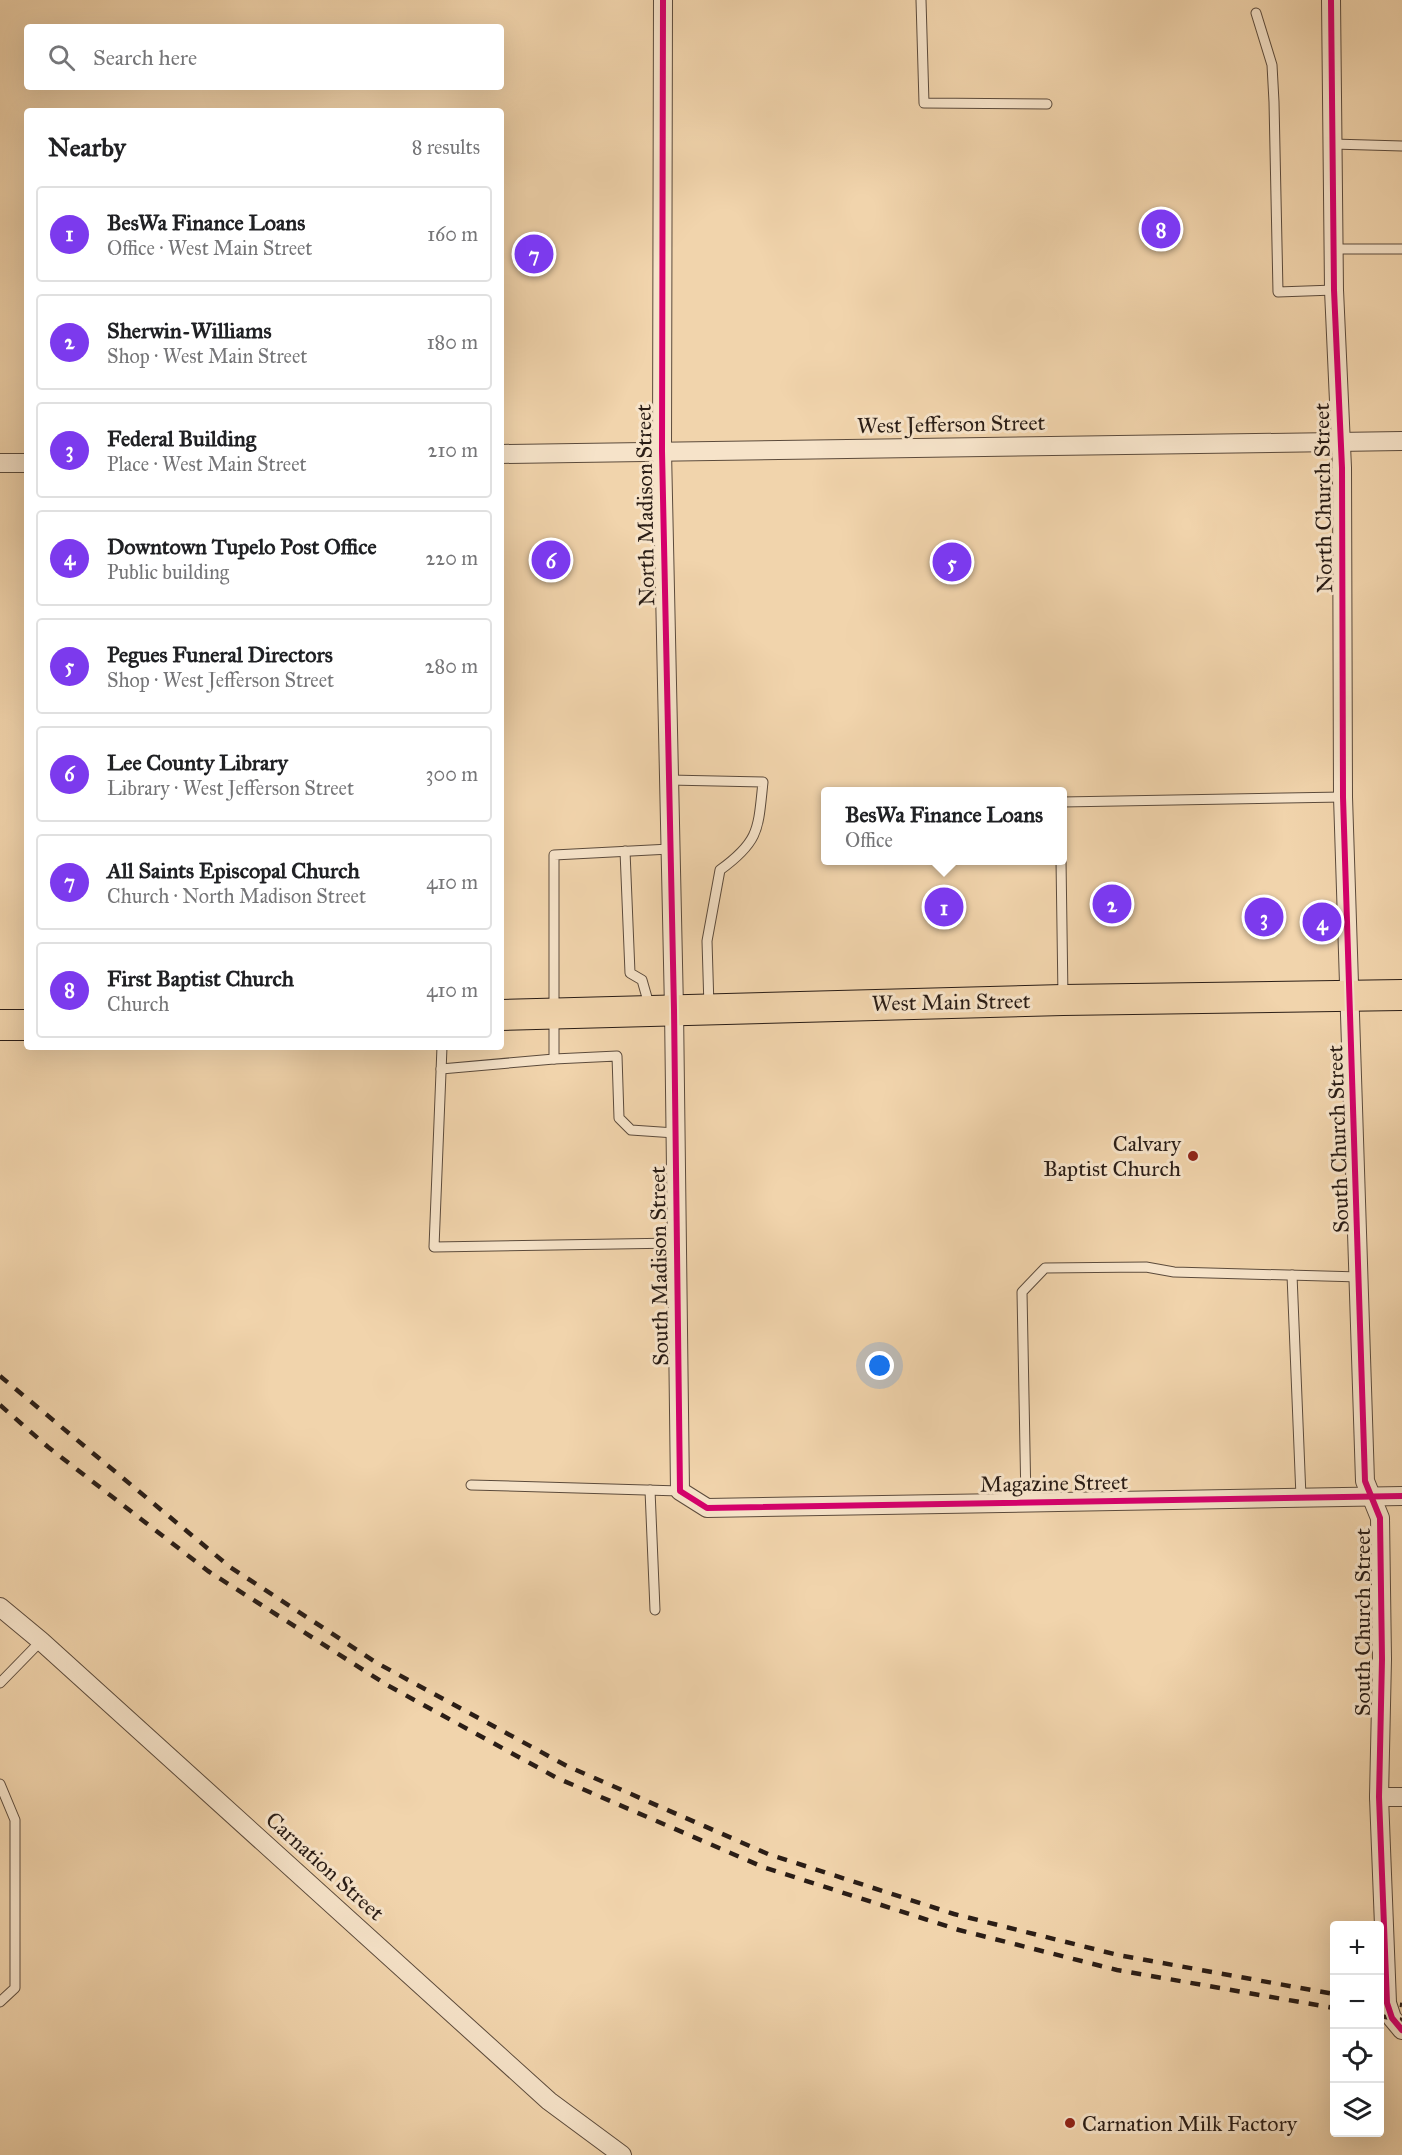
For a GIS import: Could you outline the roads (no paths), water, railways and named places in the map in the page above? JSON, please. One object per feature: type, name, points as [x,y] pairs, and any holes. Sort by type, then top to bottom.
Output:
[{"type":"main road","name":"West Main Street","points":[[504,1015],[1063,1000],[1402,995]]},
{"type":"main road","points":[[0,1025],[24,1025]]},
{"type":"street","name":"North Madison Street","points":[[662,1010],[670,849],[662,451],[663,0]]},
{"type":"street","name":"North Church Street","points":[[1330,0],[1335,290],[1341,442],[1343,797],[1352,996]]},
{"type":"street","name":"West Jefferson Street","points":[[504,454],[1402,441]]},
{"type":"street","points":[[0,463],[24,463]]},
{"type":"street","name":"South Church Street","points":[[1352,996],[1365,1481],[1380,1518],[1382,1659],[1379,1797],[1388,2003],[1392,2018],[1402,2030]]},
{"type":"street","name":"South Madison Street","points":[[662,1010],[675,1133],[680,1491]]},
{"type":"street","name":"Magazine Street","points":[[680,1491],[707,1508],[1402,1496]]},
{"type":"street","name":"Carnation Street","points":[[0,1607],[41,1641],[549,2101],[622,2155]]},
{"type":"street","points":[[1379,1797],[1402,1797]]},
{"type":"lane","points":[[921,0],[924,103],[1047,104]]},
{"type":"lane","points":[[1256,14],[1265,37],[1272,74],[1278,292],[1335,290]]},
{"type":"lane","points":[[1333,144],[1402,146]]},
{"type":"lane","points":[[1334,249],[1402,249]]},
{"type":"lane","points":[[669,780],[763,782],[758,828],[743,854],[720,870],[707,941],[709,1008]]},
{"type":"lane","points":[[1067,802],[1343,797]]},
{"type":"lane","points":[[554,1059],[554,855],[670,849]]},
{"type":"lane","points":[[625,850],[630,973],[642,980],[662,1010]]},
{"type":"lane","points":[[1061,865],[1063,1000]]},
{"type":"lane","points":[[442,1050],[434,1248],[677,1243]]},
{"type":"lane","points":[[441,1069],[617,1056],[619,1118],[631,1130],[675,1133]]},
{"type":"lane","points":[[1026,1502],[1022,1292],[1045,1268],[1146,1267],[1174,1272],[1359,1277]]},
{"type":"lane","points":[[1292,1275],[1301,1497]]},
{"type":"lane","points":[[471,1485],[680,1491]]},
{"type":"lane","points":[[650,1490],[655,1611]]},
{"type":"lane","points":[[0,1682],[41,1641]]},
{"type":"lane","points":[[0,1784],[15,1820],[15,1988],[0,2002]]},
{"type":"railway","points":[[0,1376],[230,1567],[377,1663],[567,1766],[768,1854],[954,1914],[1118,1955],[1330,1993]]},
{"type":"railway","points":[[0,1405],[48,1447],[208,1571],[387,1685],[557,1778],[763,1867],[959,1930],[1117,1970],[1330,2007]]},
{"type":"railway","points":[[1384,2003],[1402,2005]]},
{"type":"railway","points":[[1384,2017],[1402,2020]]},
{"type":"place","name":"First Baptist Church","points":[[1161,229]]},
{"type":"place","name":"All Saints Episcopal Church","points":[[534,254]]},
{"type":"place","name":"Lee County Library","points":[[551,560]]},
{"type":"place","name":"Pegues Funeral Directors","points":[[952,562]]},
{"type":"place","name":"Sherwin-Williams","points":[[1112,904]]},
{"type":"place","name":"BesWa Finance Loans","points":[[944,907]]},
{"type":"place","name":"Federal Building","points":[[1264,917]]},
{"type":"place","name":"Downtown Tupelo Post Office","points":[[1322,922]]},
{"type":"place","name":"Calvary Baptist Church","points":[[1193,1156]]},
{"type":"place","name":"Carnation Milk Factory","points":[[1070,2123]]}]
